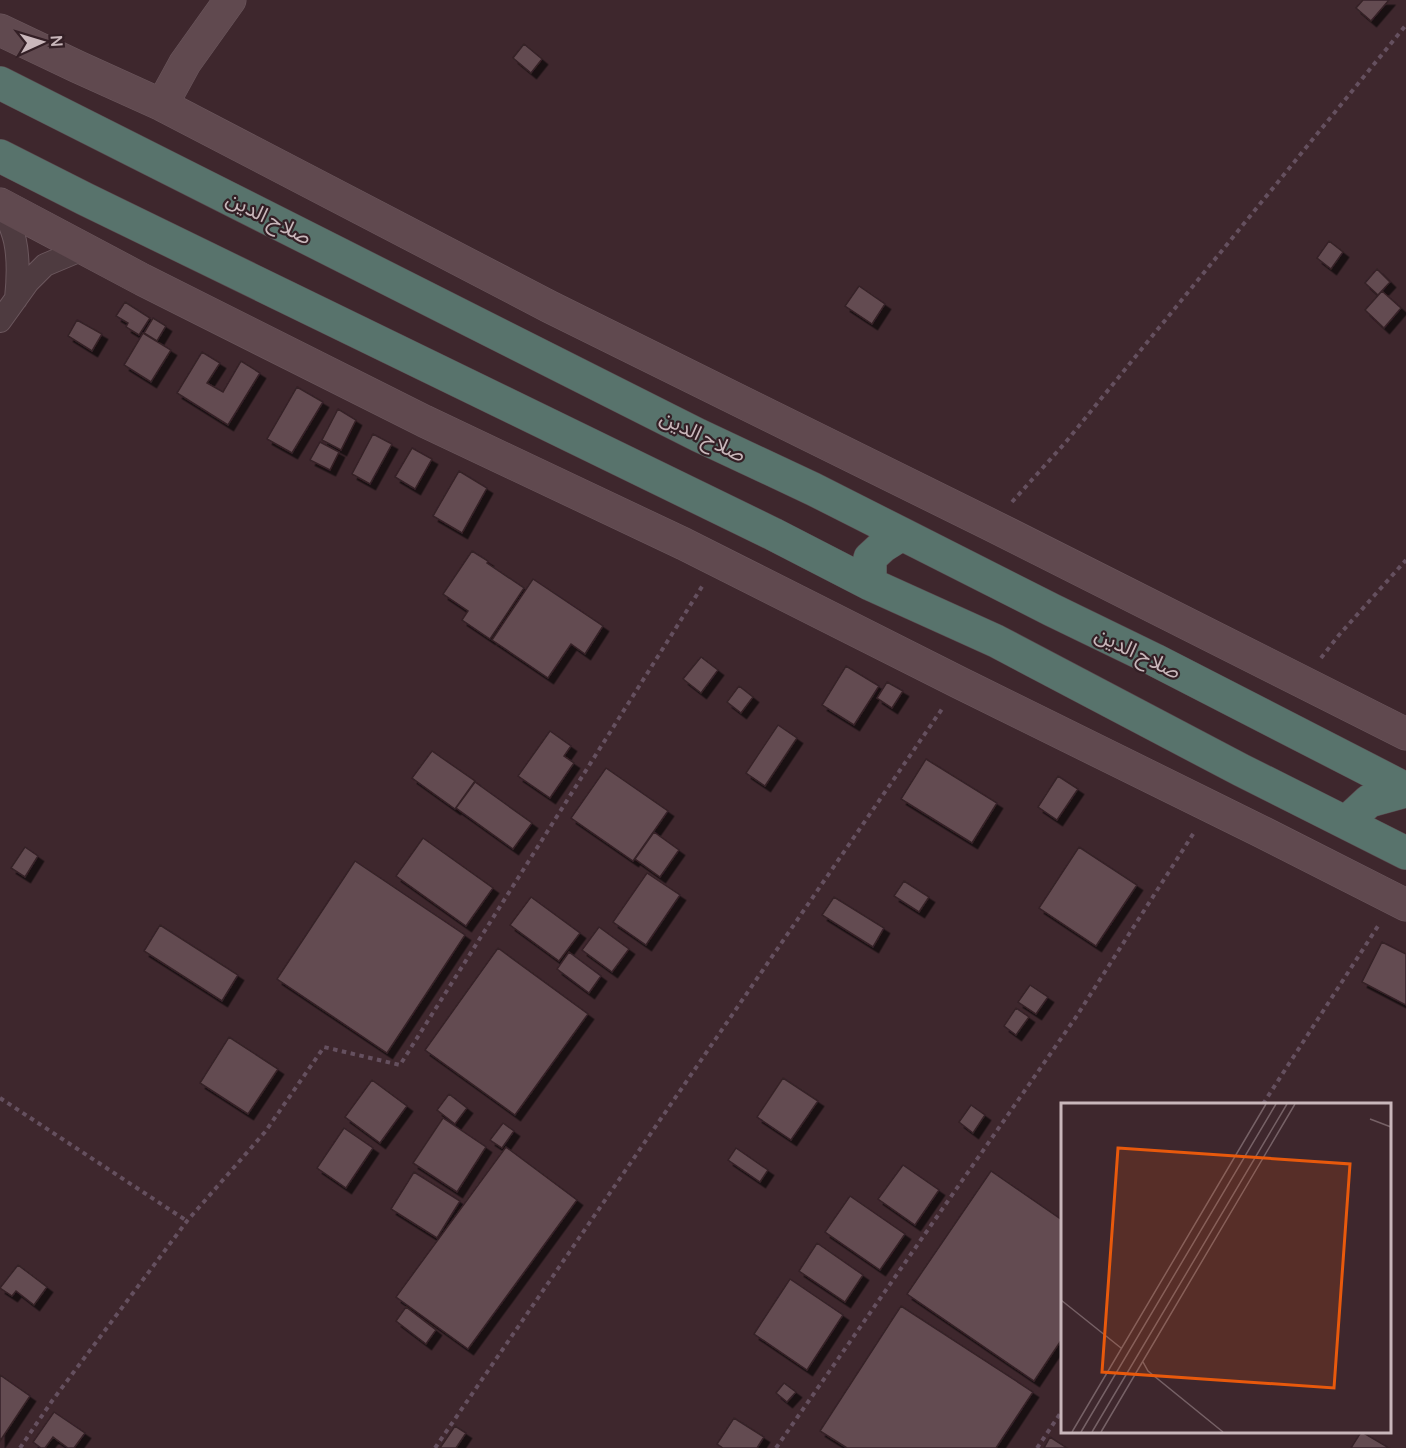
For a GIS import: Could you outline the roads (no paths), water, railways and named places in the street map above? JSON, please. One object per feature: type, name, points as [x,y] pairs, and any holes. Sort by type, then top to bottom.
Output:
[{"type":"highway","name":"صلاح الدين","points":[[0,83],[698,435],[813,489],[1165,665],[1406,790]]},
{"type":"highway","points":[[0,156],[106,210],[773,534],[870,584],[996,641],[1406,853]]},
{"type":"highway","points":[[870,584],[870,558],[902,534]]},
{"type":"highway","points":[[1353,826],[1355,814],[1369,801],[1406,790]]},
{"type":"main road","points":[[162,105],[185,63],[230,0]]},
{"type":"main road","points":[[0,30],[162,105],[550,307],[1406,734]]},
{"type":"main road","points":[[1,204],[83,249],[424,421],[673,539],[1401,902]]},
{"type":"street","points":[[1,204],[15,239],[17,251],[16,299]]},
{"type":"street","points":[[0,321],[28,282],[45,265],[83,249]]}]
